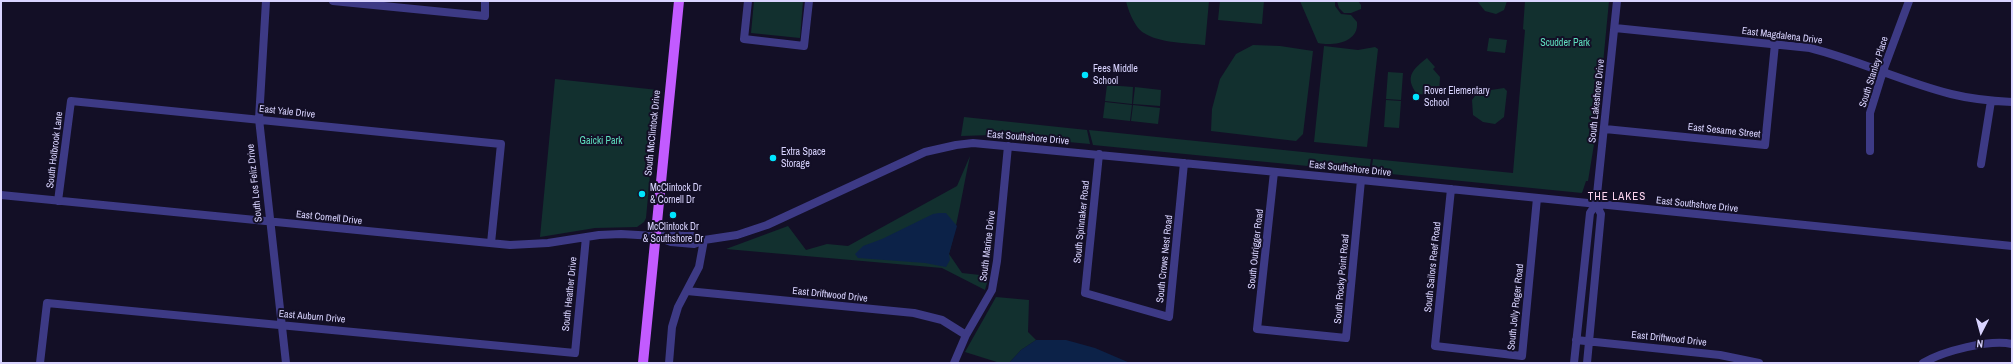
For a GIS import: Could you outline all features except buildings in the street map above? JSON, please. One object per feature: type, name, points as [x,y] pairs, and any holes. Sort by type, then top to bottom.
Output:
[{"type":"main road","name":"South McClintock Drive","points":[[643,363],[679,1]]},
{"type":"street","name":"South Los Feliz Drive","points":[[266,1],[259,119],[269,222],[286,363]]},
{"type":"street","points":[[333,1],[485,16],[485,1]]},
{"type":"street","points":[[748,1],[744,39],[804,46],[809,1]]},
{"type":"street","name":"South Lakeshore Drive","points":[[1574,363],[1590,213],[1596,204],[1605,129],[1617,1]]},
{"type":"street","name":"South Stanley Place","points":[[1870,151],[1870,113],[1883,71],[1909,1]]},
{"type":"street","name":"East Magdalena Drive","points":[[1615,28],[1810,48],[1836,54],[1951,94],[1991,101],[2012,102]]},
{"type":"street","name":"East Sesame Street","points":[[1605,129],[1765,145],[1775,44]]},
{"type":"street","name":"East Yale Drive","points":[[71,101],[501,144],[491,243]]},
{"type":"street","name":"South Holbrook Lane","points":[[58,201],[71,101]]},
{"type":"street","points":[[1981,164],[1991,101]]},
{"type":"street","name":"East Southshore Drive","points":[[655,236],[671,242],[694,244],[704,240],[736,235],[767,225],[925,152],[963,144],[1008,146],[1099,154],[2012,246]]},
{"type":"street","name":"South Marine Drive","points":[[954,363],[966,335],[992,290],[997,261],[1008,146]]},
{"type":"street","name":"South Spinnaker Road","points":[[1085,293],[1099,154]]},
{"type":"street","name":"South Crows Nest Road","points":[[1085,293],[1169,317],[1184,163]]},
{"type":"street","name":"South Outrigger Road","points":[[1257,329],[1274,172]]},
{"type":"street","name":"South Rocky Point Road","points":[[1257,329],[1346,338],[1361,180]]},
{"type":"street","name":"South Sailors Reef Road","points":[[1435,346],[1451,190]]},
{"type":"street","name":"East Cornell Drive","points":[[1,195],[491,243],[524,245],[621,234],[655,236]]},
{"type":"street","name":"South Jolly Roger Road","points":[[1435,346],[1522,356],[1537,198]]},
{"type":"street","name":"South Lakeshore Drive","points":[[1587,363],[1601,214],[1596,204]]},
{"type":"street","name":"South Heather Drive","points":[[575,353],[586,237]]},
{"type":"street","points":[[669,363],[672,327],[678,307],[699,267],[704,240]]},
{"type":"street","name":"East Driftwood Drive","points":[[687,291],[914,313],[942,320],[966,335]]},
{"type":"street","name":"East Auburn Drive","points":[[40,363],[47,303],[282,324],[575,353]]},
{"type":"street","name":"East Driftwood Drive","points":[[1576,340],[1720,355],[1759,363]]},
{"type":"street","points":[[1923,363],[1977,345],[1991,342],[2012,344]]},
{"type":"green space","points":[[754,1],[803,1],[800,38],[751,33]]},
{"type":"green space","points":[[1126,1],[1209,1],[1205,45],[1165,41],[1144,33],[1135,23],[1130,14]]},
{"type":"green space","points":[[1220,1],[1264,1],[1262,24],[1218,20]]},
{"type":"green space","points":[[1300,1],[1335,1],[1335,6],[1341,14],[1351,15],[1357,22],[1357,29],[1354,35],[1344,42],[1331,44],[1318,43]]},
{"type":"green space","points":[[1337,1],[1358,1],[1361,5],[1361,9],[1351,13],[1344,13],[1339,8]]},
{"type":"green space","points":[[1477,1],[1507,1],[1504,10],[1496,14],[1485,11]]},
{"type":"green space","name":"Scudder Park","points":[[1525,1],[1609,1],[1597,126],[1588,181],[1586,181],[1582,193],[1371,172],[1373,159],[1513,173],[1525,30],[1523,29]]},
{"type":"green space","points":[[1489,38],[1507,40],[1505,53],[1487,51]]},
{"type":"green space","points":[[1253,45],[1280,46],[1313,51],[1303,134],[1296,141],[1211,131],[1212,109],[1220,79],[1236,54]]},
{"type":"green space","points":[[1324,46],[1358,50],[1375,47],[1378,49],[1367,147],[1314,142]]},
{"type":"green space","points":[[1427,58],[1435,67],[1433,69],[1440,77],[1439,94],[1436,95],[1417,94],[1411,83],[1414,70]]},
{"type":"green space","points":[[1388,72],[1403,73],[1401,100],[1386,99]]},
{"type":"green space","name":"Gaicki Park","points":[[555,79],[658,90],[646,218],[644,222],[637,227],[595,228],[540,237]]},
{"type":"green space","points":[[1107,85],[1133,87],[1132,104],[1105,101]]},
{"type":"green space","points":[[1135,87],[1161,90],[1160,106],[1133,104]]},
{"type":"green space","points":[[1504,88],[1507,91],[1504,117],[1495,124],[1483,122],[1473,115],[1472,100],[1478,92]]},
{"type":"green space","points":[[1386,100],[1401,101],[1399,128],[1384,127]]},
{"type":"green space","points":[[1105,102],[1132,105],[1130,121],[1103,118]]},
{"type":"green space","points":[[1133,105],[1160,108],[1158,124],[1131,121]]},
{"type":"green space","points":[[964,117],[1087,130],[1090,144],[992,135],[961,136]]},
{"type":"green space","points":[[1089,130],[1371,159],[1369,172],[1093,145]]},
{"type":"green space","points":[[970,156],[949,254],[962,273],[989,276],[985,290],[942,268],[726,249],[788,226],[806,250],[827,244],[848,246],[957,186]]},
{"type":"green space","points":[[996,297],[1029,300],[1028,332],[1036,340],[1021,350],[1009,363],[1000,363],[965,352]]},
{"type":"water","points":[[946,213],[957,226],[949,254],[950,260],[946,267],[925,263],[858,258],[855,254],[863,246],[882,239],[933,214]]},
{"type":"water","points":[[1036,340],[1066,340],[1095,348],[1130,363],[1009,363],[1021,350]]},
{"type":"place","name":"Fees Middle School","points":[[1085,75]]},
{"type":"place","name":"Rover Elementary School","points":[[1416,97]]},
{"type":"place","name":"Extra Space Storage","points":[[773,158]]},
{"type":"place","name":"McClintock Dr & Cornell Dr","points":[[642,194]]},
{"type":"place","name":"McClintock Dr & Southshore Dr","points":[[673,215]]},
{"type":"district","name":"THE LAKES","points":[[1617,197]]}]
